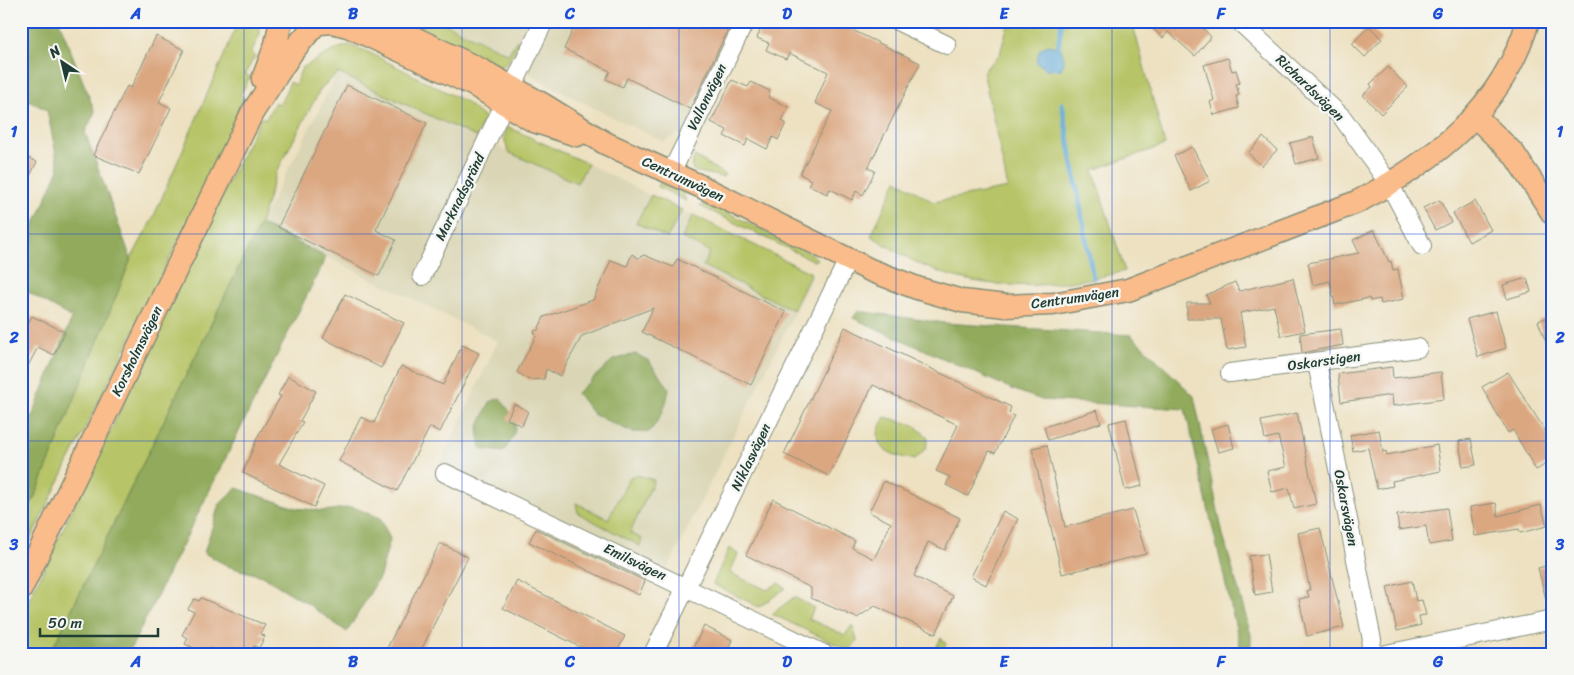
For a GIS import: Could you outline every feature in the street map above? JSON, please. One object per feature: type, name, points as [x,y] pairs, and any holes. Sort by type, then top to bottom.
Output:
[{"type":"main road","name":"Korsholmsvägen","points":[[252,114],[276,44],[281,21]]},
{"type":"main road","name":"Centrumvägen","points":[[288,21],[300,27],[332,22],[348,26],[474,85],[505,103],[605,143],[672,173],[848,260],[917,288],[962,301],[1006,306],[1053,304],[1128,290],[1357,202],[1390,185],[1436,154],[1476,117],[1506,71],[1523,37],[1528,21]]},
{"type":"main road","name":"Centrumvägen","points":[[379,21],[481,70],[505,103]]},
{"type":"main road","name":"Korsholmsvägen","points":[[21,589],[252,114],[292,52],[318,24]]},
{"type":"main road","points":[[1476,117],[1514,154],[1553,213]]},
{"type":"street","name":"Marknadsgränd","points":[[422,276],[544,21]]},
{"type":"street","name":"Vallonvägen","points":[[672,173],[744,21]]},
{"type":"street","points":[[897,21],[947,45]]},
{"type":"street","name":"Richardsvägen","points":[[1239,21],[1342,117],[1390,185]]},
{"type":"street","points":[[1390,185],[1422,246]]},
{"type":"street","name":"Niklasvägen","points":[[653,654],[848,260]]},
{"type":"street","name":"Oskarstigen","points":[[1230,373],[1317,363],[1418,348]]},
{"type":"street","name":"Oskarsvägen","points":[[1317,363],[1372,640],[1369,654]]},
{"type":"street","name":"Emilsvägen","points":[[445,473],[824,654]]},
{"type":"street","points":[[1386,654],[1553,620]]},
{"type":"shaded area","points":[[439,21],[739,21],[682,136],[677,134],[664,142],[547,85],[495,50]]},
{"type":"shaded area","points":[[338,73],[577,183],[588,164],[812,277],[659,586],[434,478],[498,341],[260,224]]},
{"type":"green space","points":[[31,21],[59,21],[95,112],[85,132],[131,259],[37,492],[21,524],[21,444],[72,318],[21,288],[21,224],[32,230],[59,169],[47,110],[21,97],[21,45]]},
{"type":"green space","points":[[239,21],[259,21],[260,34],[251,53],[255,56],[245,74],[250,77],[240,95],[244,98],[240,108],[243,110],[21,558],[21,524],[37,492],[131,259],[153,218]]},
{"type":"green space","points":[[395,21],[439,21],[508,54],[517,40],[518,44],[507,63],[499,68]]},
{"type":"green space","points":[[1009,21],[1132,21],[1165,145],[1093,170],[1125,271],[1100,277],[1049,284],[998,284],[973,281],[948,275],[924,266],[871,236],[897,180],[933,202],[1008,188],[983,71],[1000,54]]},
{"type":"green space","points":[[349,45],[366,51],[466,102],[485,119],[476,137],[338,73],[321,88],[276,173],[260,224],[50,654],[21,654],[21,616],[121,409],[154,330],[261,117],[266,119],[275,102],[280,104],[290,82],[295,85],[302,68],[336,49]]},
{"type":"green space","points":[[508,127],[588,164],[577,183],[508,152],[504,137]]},
{"type":"green space","points":[[695,156],[725,175],[722,177],[694,171],[691,166]]},
{"type":"green space","points":[[660,183],[682,191],[686,201],[657,186]]},
{"type":"green space","points":[[651,195],[682,210],[667,238],[636,223]]},
{"type":"green space","points":[[710,204],[811,254],[817,259],[814,261],[700,206]]},
{"type":"green space","points":[[693,215],[811,273],[793,310],[703,266],[710,252],[682,238]]},
{"type":"green space","points":[[260,224],[326,257],[128,654],[50,654]]},
{"type":"green space","points":[[858,311],[944,323],[1131,335],[1194,396],[1223,535],[1251,635],[1251,654],[1242,654],[1185,409],[1042,400],[1014,390],[853,318]]},
{"type":"green space","points":[[636,354],[649,361],[669,388],[662,412],[649,432],[632,432],[593,414],[577,393],[613,360]]},
{"type":"green space","points":[[500,398],[515,424],[513,436],[503,452],[481,449],[478,428],[490,402]]},
{"type":"green space","points":[[885,417],[914,425],[928,437],[926,448],[915,460],[889,452],[883,448],[878,436]]},
{"type":"green space","points":[[637,475],[654,480],[630,533],[642,539],[640,546],[578,513],[576,503],[608,519],[630,477]]},
{"type":"green space","points":[[236,488],[296,508],[324,511],[353,507],[380,518],[390,539],[380,576],[347,632],[308,604],[262,576],[230,567],[204,553],[219,505]]},
{"type":"green space","points":[[729,548],[738,554],[730,573],[767,590],[778,583],[786,588],[759,607],[713,584]]},
{"type":"green space","points":[[794,597],[814,608],[809,619],[845,635],[852,625],[857,640],[850,651],[772,614]]},
{"type":"green space","points":[[941,638],[946,644],[941,654],[933,654]]},
{"type":"water","points":[[1048,45],[1061,48],[1064,59],[1061,70],[1046,69],[1036,62],[1040,49]]},
{"type":"building","points":[[577,21],[732,21],[690,109],[627,78],[623,87],[606,79],[610,71],[564,49]]},
{"type":"building","points":[[764,21],[834,21],[920,63],[868,168],[875,171],[863,195],[856,191],[852,200],[830,189],[827,194],[809,185],[811,180],[800,174],[832,111],[815,103],[828,72],[789,53],[786,59],[766,50],[769,43],[757,38]]},
{"type":"building","points":[[1144,21],[1197,21],[1211,37],[1195,56],[1168,32],[1163,38]]},
{"type":"building","points":[[1369,26],[1382,39],[1365,57],[1352,44]]},
{"type":"building","points":[[156,36],[184,50],[159,102],[171,108],[139,174],[93,155],[127,86],[131,88]]},
{"type":"building","points":[[1228,58],[1232,71],[1236,70],[1240,83],[1236,84],[1239,95],[1236,96],[1239,108],[1214,115],[1210,102],[1214,100],[1204,65]]},
{"type":"building","points":[[1388,67],[1408,87],[1381,114],[1363,95],[1372,87],[1370,84]]},
{"type":"building","points":[[732,80],[748,87],[751,82],[770,91],[768,97],[788,107],[782,121],[786,123],[778,140],[773,137],[767,149],[748,139],[745,146],[724,136],[727,130],[711,122]]},
{"type":"building","points":[[347,85],[427,123],[376,230],[396,240],[379,276],[278,227]]},
{"type":"building","points":[[1263,137],[1277,150],[1262,166],[1248,153]]},
{"type":"building","points":[[1313,137],[1319,158],[1296,164],[1290,143]]},
{"type":"building","points":[[1192,147],[1210,181],[1191,191],[1174,156]]},
{"type":"building","points":[[21,154],[37,162],[21,193]]},
{"type":"building","points":[[1440,200],[1451,222],[1435,230],[1423,208]]},
{"type":"building","points":[[1475,201],[1491,230],[1469,242],[1453,213]]},
{"type":"building","points":[[1374,230],[1389,262],[1391,261],[1393,270],[1398,269],[1404,299],[1381,304],[1380,299],[1370,301],[1369,298],[1335,305],[1330,281],[1313,285],[1308,263],[1359,253],[1353,240]]},
{"type":"building","points":[[632,254],[638,258],[644,255],[673,267],[677,259],[786,312],[751,385],[642,332],[653,308],[582,336],[560,376],[546,369],[544,379],[529,380],[517,372],[536,336],[534,331],[538,330],[544,317],[593,300],[611,260],[627,266]]},
{"type":"building","points":[[1293,278],[1305,331],[1281,336],[1274,306],[1240,313],[1246,347],[1227,350],[1221,319],[1187,319],[1187,303],[1210,303],[1206,295],[1235,282],[1239,291]]},
{"type":"building","points":[[1527,278],[1531,292],[1507,299],[1503,285]]},
{"type":"building","points":[[345,294],[404,323],[381,368],[323,338]]},
{"type":"building","points":[[1496,311],[1506,348],[1478,357],[1467,319]]},
{"type":"building","points":[[1553,315],[1553,358],[1552,358],[1538,321]]},
{"type":"building","points":[[32,316],[65,332],[54,355],[38,347],[21,379],[21,337]]},
{"type":"building","points":[[845,327],[1011,407],[1009,413],[1014,416],[995,453],[989,451],[968,496],[946,485],[950,477],[936,471],[958,425],[873,385],[829,476],[784,454]]},
{"type":"building","points":[[1341,329],[1343,345],[1302,353],[1300,334]]},
{"type":"building","points":[[462,345],[479,353],[440,432],[430,427],[397,491],[339,461],[361,417],[374,423],[401,366],[443,385]]},
{"type":"building","points":[[1392,367],[1393,378],[1441,372],[1444,399],[1393,406],[1392,395],[1341,402],[1338,374]]},
{"type":"building","points":[[1508,372],[1553,443],[1553,460],[1536,470],[1513,430],[1508,433],[1482,387]]},
{"type":"building","points":[[288,376],[316,391],[300,421],[303,422],[279,464],[324,486],[314,507],[243,473],[258,436],[281,396],[278,395]]},
{"type":"building","points":[[514,404],[528,411],[522,426],[507,419]]},
{"type":"building","points":[[1097,410],[1101,423],[1048,440],[1044,427]]},
{"type":"building","points":[[1297,413],[1316,504],[1294,509],[1289,488],[1272,492],[1267,471],[1286,467],[1278,436],[1265,439],[1261,421]]},
{"type":"building","points":[[1126,419],[1142,486],[1125,490],[1109,423]]},
{"type":"building","points":[[1228,424],[1234,448],[1218,452],[1211,429]]},
{"type":"building","points":[[1379,430],[1383,452],[1386,451],[1387,455],[1437,445],[1441,471],[1392,481],[1393,486],[1377,489],[1368,448],[1353,451],[1350,435]]},
{"type":"building","points":[[1471,439],[1476,465],[1463,467],[1459,441]]},
{"type":"building","points":[[1047,445],[1065,527],[1133,510],[1146,554],[1062,574],[1032,448]]},
{"type":"building","points":[[884,481],[960,518],[945,550],[928,542],[914,576],[953,596],[936,634],[875,606],[857,618],[811,598],[811,588],[746,555],[773,499],[855,541],[852,548],[874,559],[891,523],[869,512]]},
{"type":"building","points":[[1496,503],[1498,516],[1541,505],[1547,526],[1520,533],[1519,529],[1475,536],[1470,507]]},
{"type":"building","points":[[1447,508],[1452,541],[1429,545],[1426,526],[1399,530],[1397,515]]},
{"type":"building","points":[[1003,511],[1018,519],[986,585],[971,577]]},
{"type":"building","points":[[1320,528],[1344,627],[1307,636],[1299,599],[1309,597],[1307,591],[1310,590],[1298,533]]},
{"type":"building","points":[[536,529],[645,581],[639,595],[529,542]]},
{"type":"building","points":[[440,543],[468,557],[419,654],[384,654]]},
{"type":"building","points":[[1266,554],[1272,592],[1255,595],[1249,556]]},
{"type":"building","points":[[1553,564],[1553,606],[1548,607],[1538,568]]},
{"type":"building","points":[[517,581],[625,636],[616,654],[594,654],[503,608]]},
{"type":"building","points":[[1412,581],[1416,601],[1422,600],[1426,615],[1419,616],[1421,625],[1397,631],[1387,587]]},
{"type":"building","points":[[201,598],[265,625],[260,634],[265,636],[259,648],[254,646],[250,654],[221,654],[210,648],[206,654],[185,644],[188,638],[182,635],[194,612],[188,609],[194,599],[199,601]]},
{"type":"building","points":[[704,626],[732,640],[726,654],[690,654]]},
{"type":"waterway","points":[[1057,54],[1062,21]]},
{"type":"waterway","points":[[1062,104],[1093,278]]}]
